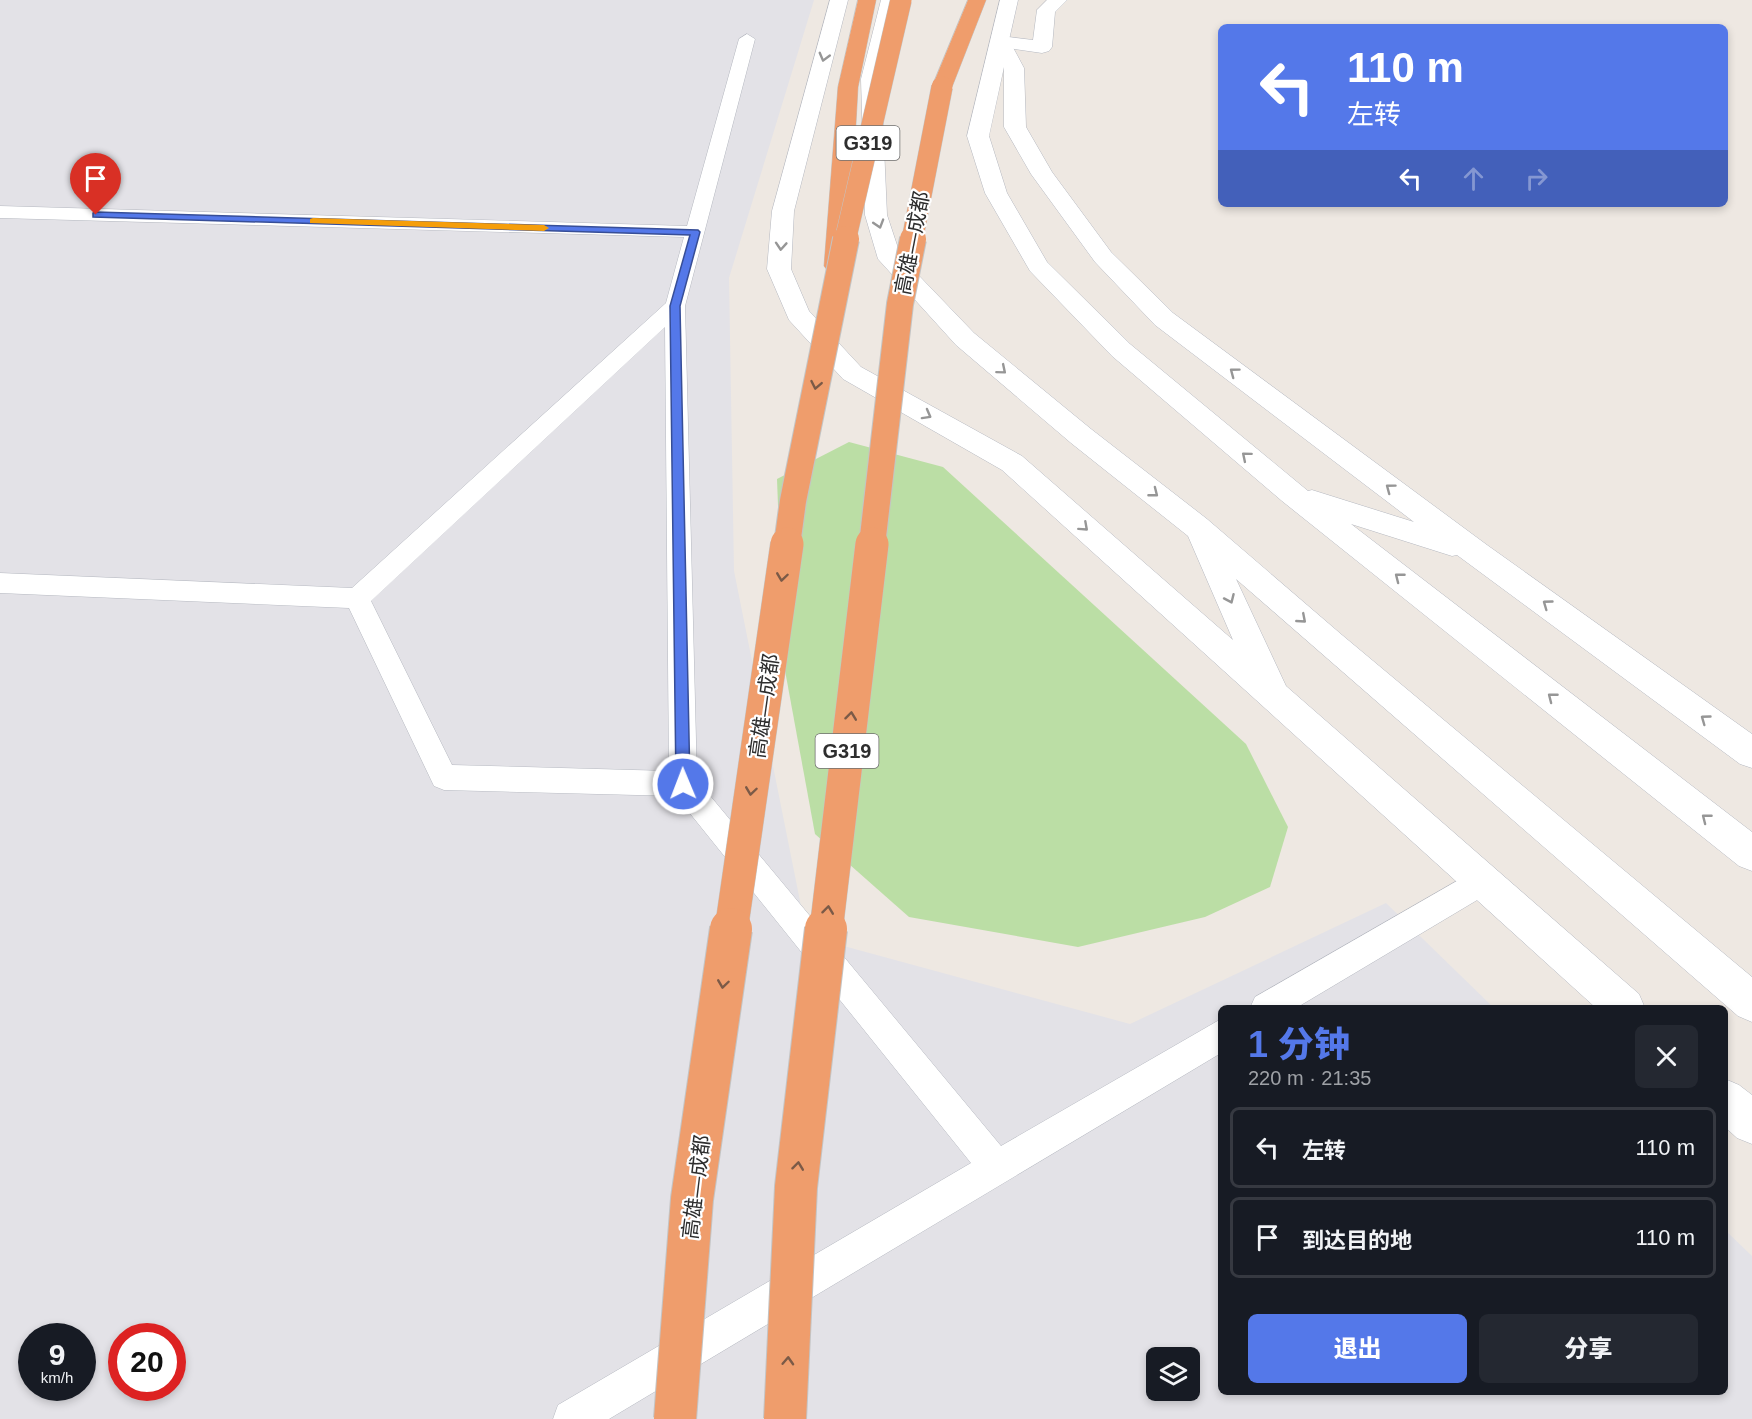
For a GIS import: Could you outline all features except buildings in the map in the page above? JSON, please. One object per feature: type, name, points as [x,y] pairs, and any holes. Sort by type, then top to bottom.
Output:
[{"type":"highway","points":[[835,286],[848,87],[867,0]]},
{"type":"highway","name":"高雄—成都","points":[[675,1419],[692,1199],[793,501],[835,286],[901,0]]},
{"type":"highway","name":"高雄—成都","points":[[785,1419],[796,1187],[900,304],[957,0]]},
{"type":"highway","points":[[942,87],[977,0]]},
{"type":"main road","points":[[839,0],[783,211],[779,269],[798,314],[852,373],[1012,463],[1622,1005]]},
{"type":"main road","points":[[890,0],[871,79],[876,215],[890,259],[965,339],[1197,527],[1330,644],[1752,1002]]},
{"type":"main road","points":[[1009,0],[978,136],[996,193],[1038,266],[1121,350],[1292,494],[1752,854]]},
{"type":"main road","points":[[1001,42],[1042,47],[1046,10],[1058,0]]},
{"type":"main road","points":[[1001,42],[1014,69],[1015,127],[1042,174],[1103,257],[1164,319],[1476,553],[1752,753]]},
{"type":"main road","points":[[1292,494],[1476,553]]},
{"type":"main road","points":[[1197,527],[1275,697]]},
{"type":"main road","points":[[1728,1102],[1752,1123]]},
{"type":"lane","points":[[747,39],[675,306],[683,784],[997,1168]]},
{"type":"lane","points":[[0,212],[695,232]]},
{"type":"lane","points":[[0,583],[357,598],[675,306]]},
{"type":"lane","points":[[357,598],[444,777],[683,784]]},
{"type":"lane","points":[[1271,1005],[1483,880]]},
{"type":"lane","points":[[572,1419],[1218,1037]]},
{"type":"shaded area","points":[[0,0],[814,0],[729,278],[734,571],[807,936],[1130,1024],[1386,903],[1491,1005],[1218,1005],[1218,1395],[1728,1395],[1728,1233],[1752,1256],[1752,1419],[0,1419]]},
{"type":"green space","points":[[849,442],[943,467],[1246,744],[1288,827],[1270,887],[1205,917],[1078,947],[909,917],[815,834],[784,665],[777,479]]},
{"type":"slow traffic","points":[[313,221],[544,228]]},
{"type":"route","points":[[96,215],[695,232],[675,306],[683,784]]}]
